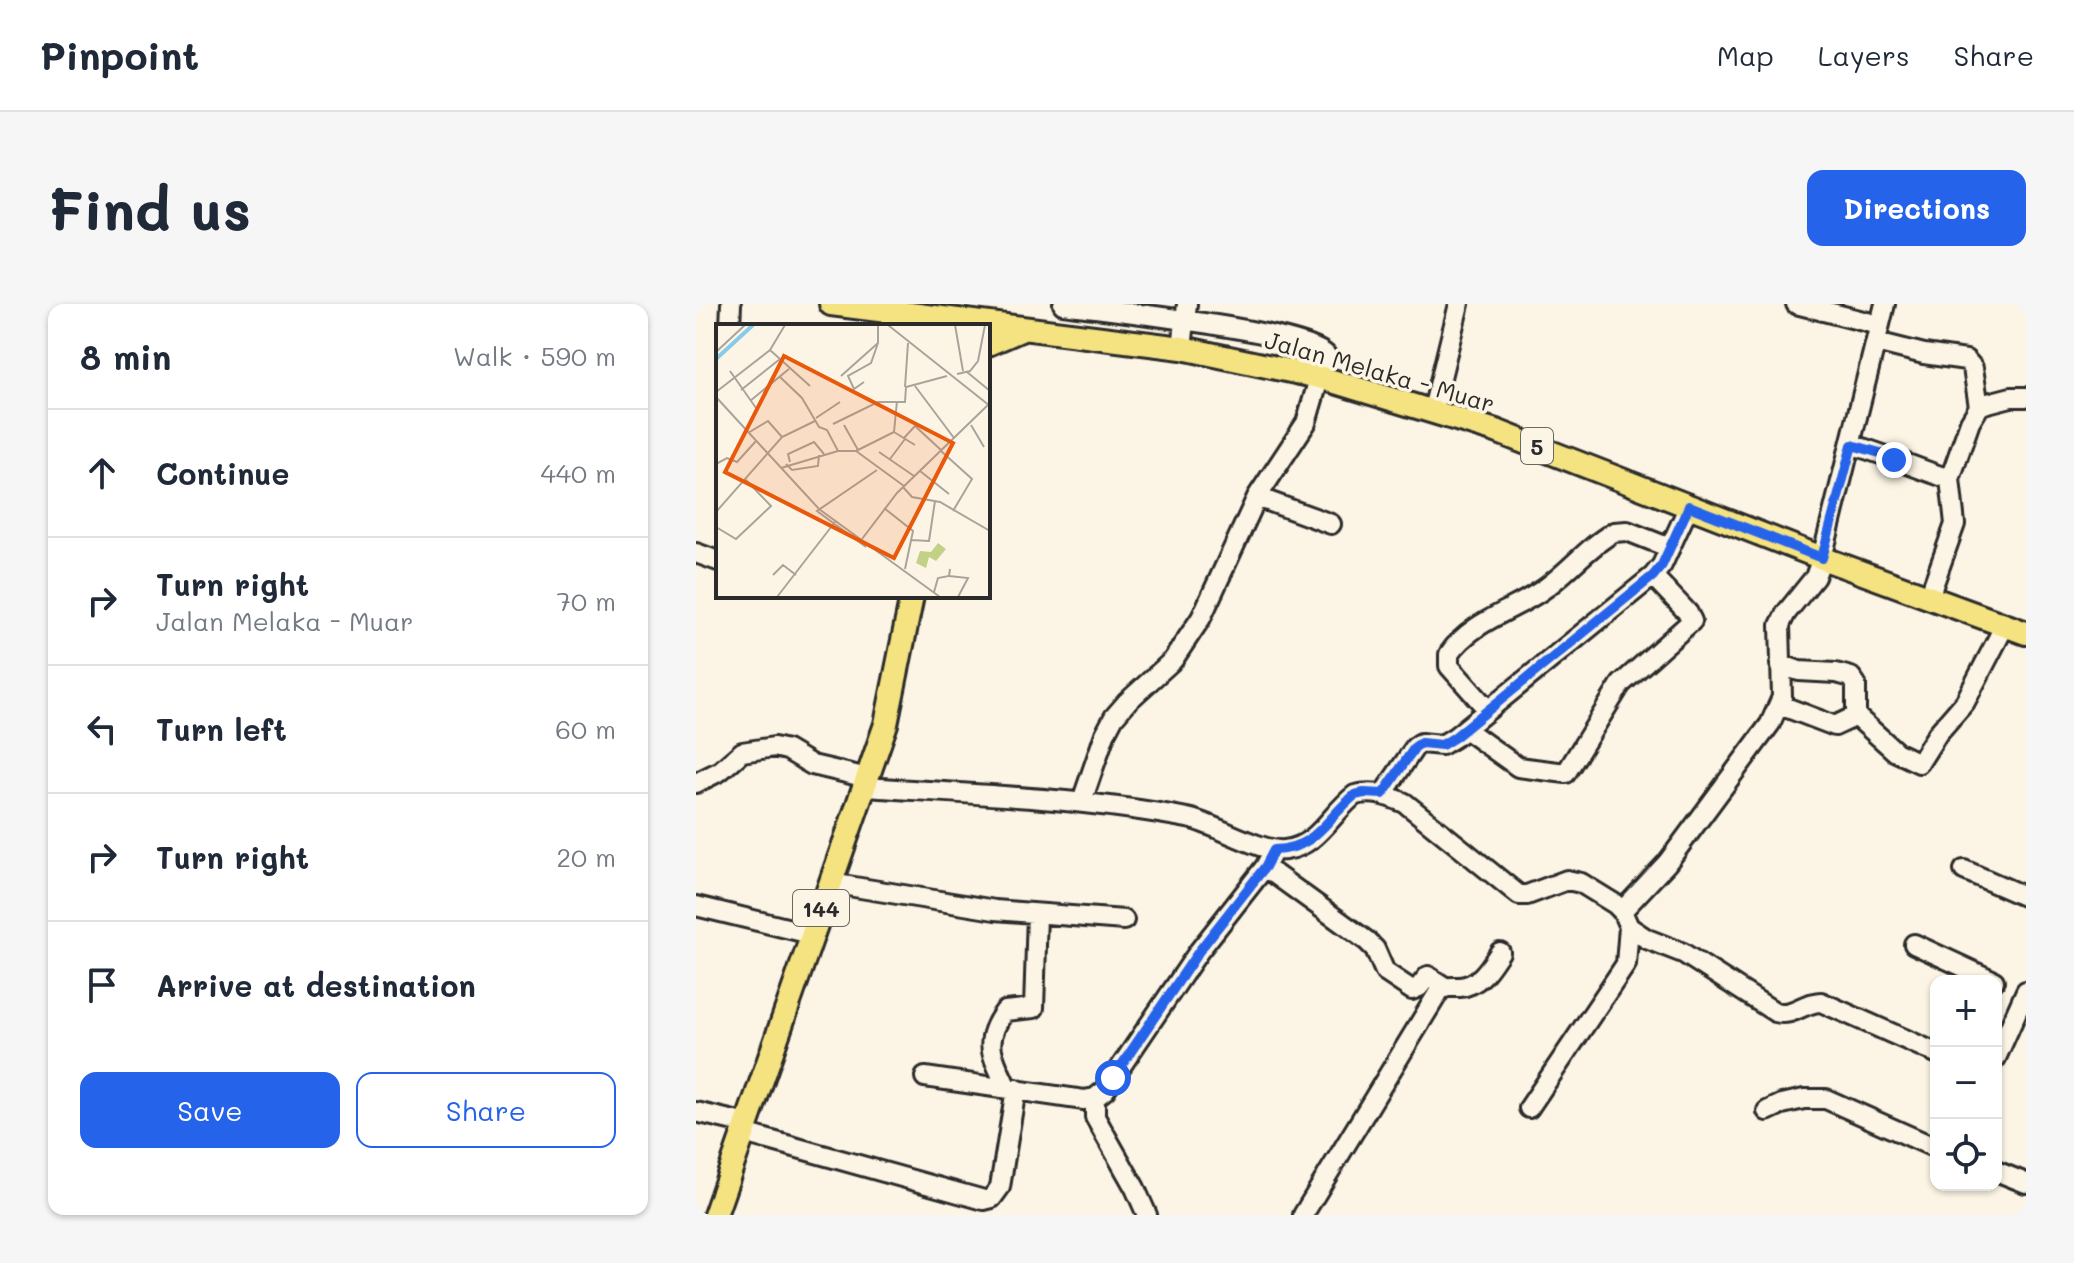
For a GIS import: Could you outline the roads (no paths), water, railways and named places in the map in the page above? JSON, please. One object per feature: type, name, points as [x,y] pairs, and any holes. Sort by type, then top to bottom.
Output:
[{"type":"main road","name":"Jalan Melaka - Muar","points":[[831,304],[956,323]]},
{"type":"main road","points":[[881,311],[914,324]]},
{"type":"main road","name":"Jalan Melaka - Muar","points":[[990,325],[1182,348],[1319,377],[1433,410],[1496,431],[1822,558],[2026,633]]},
{"type":"main road","points":[[990,343],[1028,328]]},
{"type":"main road","name":"144","points":[[715,1215],[886,724],[912,598]]},
{"type":"street","points":[[730,324],[731,304]]},
{"type":"street","points":[[1063,304],[1186,312],[1235,328],[1313,347],[1326,355],[1306,423],[1257,497],[1201,618],[1173,660],[1114,717],[1082,801]]},
{"type":"street","points":[[1433,410],[1459,304]]},
{"type":"street","points":[[1796,304],[1924,354],[1966,360],[1973,368],[1979,407],[1960,445],[1950,479],[1955,524],[1929,597]]},
{"type":"street","points":[[1529,1108],[1626,964],[1626,919],[1770,724],[1780,705],[1780,625],[1815,577],[1822,558],[1885,304]]},
{"type":"street","points":[[1182,348],[1186,312]]},
{"type":"street","points":[[1979,407],[2011,397],[2026,397]]},
{"type":"street","points":[[1852,445],[1950,479]]},
{"type":"street","points":[[1257,497],[1331,524]]},
{"type":"street","points":[[1383,794],[1415,747],[1421,743],[1445,744],[1653,576],[1689,506]]},
{"type":"street","points":[[1488,710],[1449,666],[1449,654],[1462,639],[1483,623],[1541,591],[1614,532],[1627,531],[1670,548]]},
{"type":"street","points":[[696,553],[716,560]]},
{"type":"street","points":[[1465,729],[1518,767],[1566,773],[1621,684],[1692,621],[1653,576]]},
{"type":"street","points":[[1780,664],[1799,671],[1851,677],[1856,684],[1856,716],[1887,745],[1919,763],[1938,733],[1965,702],[2005,625]]},
{"type":"street","points":[[1780,705],[1835,726],[1856,716]]},
{"type":"street","points":[[696,783],[710,777],[742,752],[774,747],[787,750],[812,765],[867,782],[1082,801],[1190,818],[1274,850],[1294,848],[1312,839],[1355,795],[1383,794],[1405,803],[1519,895],[1567,880],[1581,883],[1647,939],[1697,960],[1775,1012],[1785,1014],[1811,1002],[1821,1002],[1930,1050]]},
{"type":"street","points":[[925,1077],[1084,1100],[1095,1098],[1105,1090],[1216,928],[1265,867],[1274,850]]},
{"type":"street","points":[[1265,867],[1367,941],[1375,949],[1385,972],[1412,990],[1428,976],[1445,987],[1469,985],[1482,977],[1500,952]]},
{"type":"street","points":[[1964,870],[2026,897]]},
{"type":"street","points":[[830,883],[931,901],[1037,914],[1124,920]]},
{"type":"street","points":[[696,906],[811,934]]},
{"type":"street","points":[[696,1112],[984,1200],[992,1198],[1000,1187],[1011,1089],[992,1054],[989,1041],[991,1032],[1005,1011],[1034,1008],[1037,914]]},
{"type":"street","points":[[1914,944],[1980,975]]},
{"type":"street","points":[[2001,1047],[2025,993],[2002,985]]},
{"type":"street","points":[[1303,1215],[1423,1016],[1445,987]]},
{"type":"street","points":[[1095,1098],[1095,1117],[1147,1215]]},
{"type":"street","points":[[1767,1111],[1804,1099],[1826,1099],[1930,1145]]},
{"type":"street","points":[[2002,1173],[2026,1183]]}]
